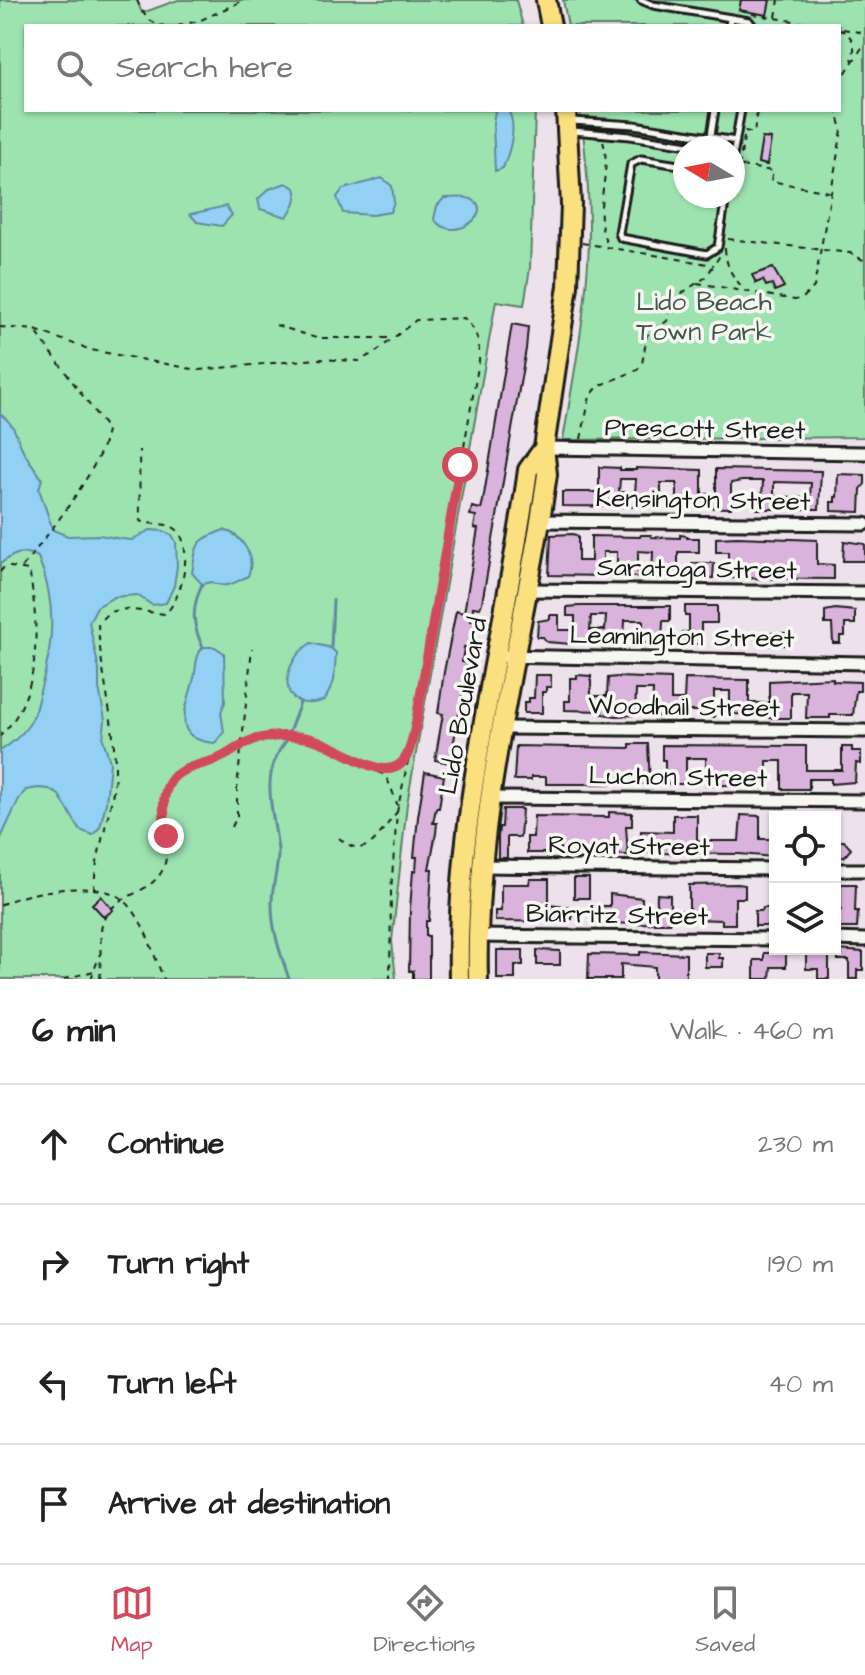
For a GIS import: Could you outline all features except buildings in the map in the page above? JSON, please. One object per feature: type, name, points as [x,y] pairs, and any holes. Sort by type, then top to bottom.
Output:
[{"type":"highway","points":[[546,0],[551,24]]},
{"type":"highway","name":"Lido Boulevard","points":[[478,979],[468,936],[463,864],[471,809],[507,656],[528,590],[547,474],[544,448],[568,286],[567,120]]},
{"type":"highway","name":"Lido Boulevard","points":[[459,979],[482,866],[503,728],[507,656],[528,470],[544,448]]},
{"type":"street","name":"Prescott Street","points":[[544,448],[865,453]]},
{"type":"street","name":"Kensington Street","points":[[540,521],[865,524]]},
{"type":"street","name":"Saratoga Street","points":[[528,590],[865,593]]},
{"type":"street","name":"Leamington Street","points":[[507,656],[865,663]]},
{"type":"street","name":"Woodhail Street","points":[[503,728],[865,731]]},
{"type":"street","name":"Luchon Street","points":[[491,798],[865,801]]},
{"type":"street","name":"Royat Street","points":[[482,866],[769,869]]},
{"type":"street","points":[[841,870],[865,870]]},
{"type":"street","name":"Biarritz Street","points":[[468,936],[769,939]]},
{"type":"street","points":[[841,939],[865,940]]},
{"type":"lane","points":[[641,0],[653,5],[749,21],[751,24]]},
{"type":"lane","points":[[729,24],[730,18]]},
{"type":"lane","points":[[710,136],[715,112]]},
{"type":"lane","points":[[737,136],[741,112]]},
{"type":"lane","points":[[567,120],[634,125],[704,136]]},
{"type":"lane","points":[[567,120],[601,133],[673,143]]},
{"type":"lane","points":[[673,164],[641,159],[631,164],[619,233],[621,238],[713,253],[718,247],[724,208]]},
{"type":"path","points":[[137,0],[142,13],[158,24]]},
{"type":"path","points":[[186,24],[244,0]]},
{"type":"path","points":[[771,24],[779,0]]},
{"type":"path","points":[[841,29],[865,33]]},
{"type":"path","points":[[841,30],[850,35],[855,44],[851,63]]},
{"type":"path","points":[[841,80],[865,43]]},
{"type":"path","points":[[744,136],[745,131],[754,133],[757,112]]},
{"type":"path","points":[[697,283],[795,300],[803,298],[814,287],[842,130],[838,112]]},
{"type":"path","points":[[601,133],[607,167],[599,216],[602,235],[610,248]]},
{"type":"path","points":[[745,167],[773,171],[771,181],[831,192]]},
{"type":"path","points":[[746,291],[733,279],[726,263],[726,239],[850,253],[865,261]]},
{"type":"path","points":[[570,241],[715,265]]},
{"type":"path","points":[[580,448],[590,396],[599,386],[637,370],[642,364],[647,335],[667,321],[679,295],[715,265],[725,248]]},
{"type":"path","points":[[0,327],[35,330],[91,350],[198,370],[317,359],[359,361],[376,352],[416,320],[464,318],[474,327],[480,347],[473,403],[397,812],[391,891],[390,979]]},
{"type":"path","points":[[276,325],[316,338],[391,338]]},
{"type":"path","points":[[22,567],[55,527],[98,454],[107,429],[35,330]]},
{"type":"path","points":[[94,890],[95,868],[115,770],[98,623],[109,612],[126,609],[165,614],[174,606],[185,563],[183,544],[177,530],[167,525],[140,521],[139,450]]},
{"type":"path","points":[[0,572],[5,566],[29,570],[36,628],[27,695],[10,727],[0,736]]},
{"type":"path","points":[[232,827],[237,816],[252,648]]},
{"type":"path","points":[[100,979],[100,931],[104,917],[124,899],[144,890],[160,877],[166,859],[166,789],[172,778],[183,771],[210,763],[254,739],[277,736],[310,738],[337,747],[374,768],[386,778],[398,807]]},
{"type":"path","points":[[374,768],[394,768],[409,753]]},
{"type":"path","points":[[339,838],[360,850],[368,846],[397,812]]},
{"type":"path","points":[[0,905],[36,892],[66,889],[94,890],[124,899],[137,916],[164,979]]},
{"type":"path","points":[[91,979],[102,947]]},
{"type":"path","points":[[64,979],[96,970]]},
{"type":"green space","points":[[0,0],[137,0],[142,13],[178,0],[516,0],[522,24],[24,24],[24,112],[535,112],[530,268],[524,305],[496,301],[407,804],[392,941],[396,979],[0,979]]},
{"type":"green space","name":"Lido Beach Town Park","points":[[563,0],[865,0],[865,437],[563,440],[581,330],[588,263],[588,186],[580,112],[841,112],[841,24],[568,24]]},
{"type":"water","points":[[495,112],[509,112],[513,131],[503,168],[495,171]]},
{"type":"water","points":[[382,178],[392,186],[394,202],[390,212],[372,215],[343,213],[337,197],[343,189]]},
{"type":"water","points":[[286,183],[295,188],[296,196],[287,217],[260,209],[258,199],[269,189]]},
{"type":"water","points":[[444,198],[471,199],[478,204],[476,218],[461,228],[442,226],[434,219],[437,206]]},
{"type":"water","points":[[226,206],[232,215],[222,226],[197,222],[190,214]]},
{"type":"water","points":[[0,414],[13,427],[24,452],[42,479],[39,489],[53,530],[68,536],[99,535],[132,540],[150,530],[163,531],[172,535],[176,542],[174,586],[166,603],[152,605],[137,595],[114,597],[97,607],[89,622],[105,720],[103,739],[110,762],[106,803],[100,827],[93,835],[80,830],[59,795],[39,788],[26,790],[19,799],[0,840],[0,751],[28,726],[37,705],[51,640],[51,607],[38,557],[28,553],[18,554],[0,564]]},
{"type":"water","points":[[224,530],[237,537],[246,548],[250,562],[248,576],[226,585],[212,582],[202,584],[192,573],[198,545],[207,537]]},
{"type":"water","points":[[311,643],[331,648],[336,653],[334,681],[325,700],[309,703],[298,701],[291,694],[288,674],[300,652]]},
{"type":"water","points":[[203,647],[215,647],[224,653],[225,702],[221,712],[224,732],[215,743],[192,736],[184,722],[197,659]]},
{"type":"waterway","points":[[202,584],[194,616],[203,647]]},
{"type":"waterway","points":[[331,648],[333,600]]},
{"type":"waterway","points":[[289,732],[300,703]]},
{"type":"waterway","points":[[286,741],[272,767],[270,794],[278,850],[272,915],[289,979]]},
{"type":"route","points":[[166,836],[166,789],[172,778],[183,771],[210,763],[254,739],[277,736],[310,738],[337,747],[374,768],[385,770],[403,762],[409,753],[415,728],[460,465]]}]
